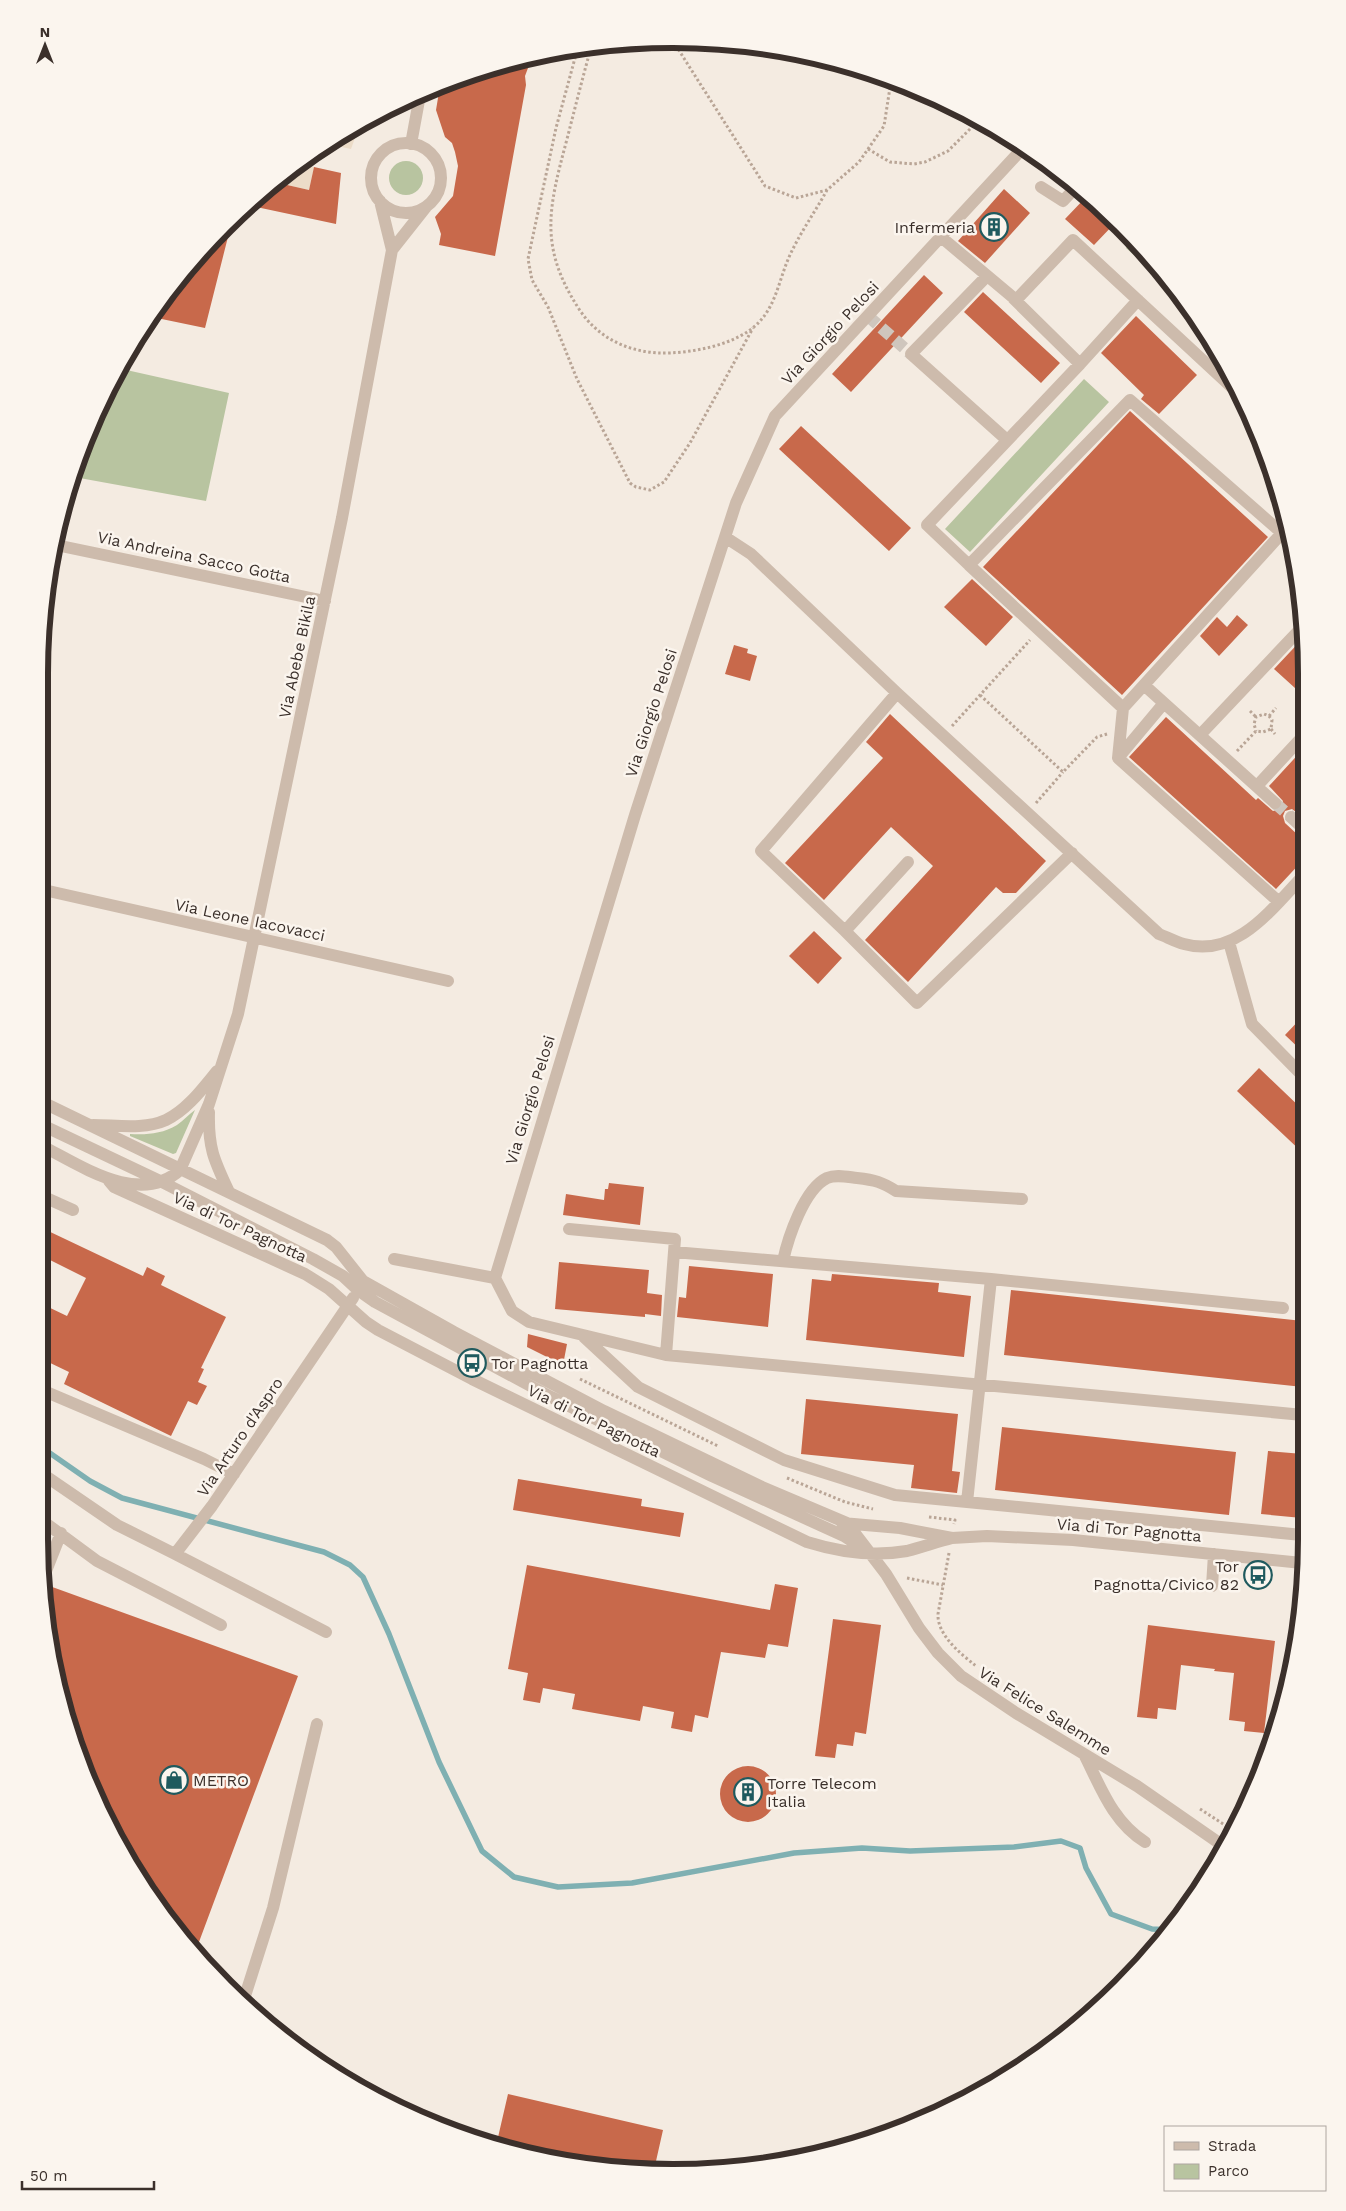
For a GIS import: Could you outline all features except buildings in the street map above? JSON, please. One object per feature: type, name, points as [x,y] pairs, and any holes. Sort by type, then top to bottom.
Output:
[{"type":"street","points":[[411,144],[419,102]]},
{"type":"street","points":[[411,144],[425,149],[431,154],[439,168],[440,176],[438,190],[427,205],[406,213],[392,210],[380,201],[371,182],[372,167],[381,153],[395,145],[411,144]]},
{"type":"street","name":"Via Giorgio Pelosi","points":[[495,1278],[634,814],[736,503],[775,416],[1020,152]]},
{"type":"street","points":[[1041,187],[1063,200],[1071,192]]},
{"type":"street","name":"Via Abebe Bikila","points":[[180,1170],[209,1104],[238,1014],[325,601],[392,250],[380,201]]},
{"type":"street","name":"Via Abebe Bikila","points":[[392,250],[427,205]]},
{"type":"street","points":[[941,237],[1013,298],[1080,364]]},
{"type":"street","points":[[1013,298],[1016,300],[1073,240],[1227,383]]},
{"type":"street","points":[[987,276],[911,354],[1007,440]]},
{"type":"street","points":[[1123,708],[927,525],[1138,300]]},
{"type":"street","points":[[969,565],[1130,400],[1282,532]]},
{"type":"street","points":[[725,537],[751,554],[897,693],[1159,934],[1185,945],[1209,946],[1229,942],[1252,928],[1298,881]]},
{"type":"street","points":[[1118,758],[1123,708],[1284,540]]},
{"type":"street","name":"Via Andreina Sacco Gotta","points":[[61,546],[325,601]]},
{"type":"street","points":[[1200,735],[1297,632]]},
{"type":"street","points":[[1144,685],[1275,803]]},
{"type":"street","points":[[897,693],[760,851],[917,1003],[1072,853]]},
{"type":"street","points":[[1118,758],[1164,703]]},
{"type":"street","points":[[1257,786],[1298,742]]},
{"type":"street","points":[[1118,758],[1278,901]]},
{"type":"street","points":[[1291,817],[1298,824]]},
{"type":"street","points":[[844,931],[908,862]]},
{"type":"street","name":"Via Leone Iacovacci","points":[[48,891],[448,981]]},
{"type":"street","points":[[1229,942],[1252,1024],[1298,1071]]},
{"type":"street","name":"Via Abebe Bikila","points":[[88,1124],[139,1125],[167,1120],[189,1103],[222,1067]]},
{"type":"street","name":"Via Abebe Bikila","points":[[209,1104],[208,1137],[211,1150],[229,1192]]},
{"type":"street","name":"Via di Tor Pagnotta","points":[[48,1105],[327,1240],[336,1246],[360,1286],[375,1302],[551,1397],[817,1525],[844,1536],[870,1553]]},
{"type":"street","name":"Via di Tor Pagnotta","points":[[48,1128],[162,1182],[604,1411],[762,1487],[847,1522]]},
{"type":"street","name":"Via di Tor Pagnotta","points":[[48,1149],[105,1177],[133,1184],[153,1185],[162,1182],[180,1170]]},
{"type":"street","name":"Via di Tor Pagnotta","points":[[105,1177],[114,1187],[305,1274],[349,1305],[366,1322],[378,1330],[472,1380],[807,1542],[847,1552],[870,1553],[906,1551],[952,1538],[987,1536],[1073,1540],[1297,1563]]},
{"type":"street","points":[[783,1261],[789,1234],[801,1209],[816,1187],[827,1178],[849,1177],[880,1181],[896,1191],[1022,1199]]},
{"type":"street","points":[[48,1198],[73,1210]]},
{"type":"street","points":[[569,1229],[675,1238],[666,1355]]},
{"type":"street","points":[[674,1252],[991,1279],[1283,1308]]},
{"type":"street","points":[[394,1259],[495,1278],[512,1311],[529,1322],[666,1355],[1298,1415]]},
{"type":"street","points":[[967,1502],[991,1279]]},
{"type":"street","name":"Via Arturo d'Aspro","points":[[175,1554],[194,1531],[234,1474],[360,1286]]},
{"type":"street","points":[[583,1336],[638,1387],[784,1460],[895,1495],[1298,1535]]},
{"type":"street","points":[[48,1393],[204,1459],[234,1474]]},
{"type":"street","points":[[48,1478],[117,1525],[326,1632]]},
{"type":"street","name":"Via di Tor Pagnotta","points":[[817,1525],[847,1522],[900,1528],[952,1538]]},
{"type":"street","name":"Via Felice Salemme","points":[[847,1522],[870,1553],[919,1628],[938,1653],[961,1676],[1085,1756],[1137,1786],[1219,1843]]},
{"type":"street","points":[[48,1525],[97,1561],[221,1625]]},
{"type":"street","points":[[49,1564],[61,1533]]},
{"type":"street","points":[[1212,1586],[1214,1554]]},
{"type":"street","points":[[246,1994],[273,1908],[317,1724]]},
{"type":"street","points":[[1085,1756],[1117,1817],[1126,1828],[1146,1842]]},
{"type":"path","points":[[677,48],[765,186],[796,198],[827,190]]},
{"type":"path","points":[[590,53],[553,189],[551,205],[553,247],[559,273],[583,316],[603,335],[616,343],[645,352],[666,353],[703,348],[743,335],[753,328]]},
{"type":"path","points":[[576,56],[556,128],[528,259],[532,280],[548,307],[577,379],[630,483],[636,487],[650,490],[664,482],[690,443],[753,328],[769,309],[787,262],[827,190],[859,162],[884,126],[891,87]]},
{"type":"path","points":[[868,148],[890,162],[914,164],[925,162],[948,152],[974,125]]},
{"type":"path","points":[[943,735],[1039,630]]},
{"type":"path","points":[[980,695],[1063,772]]},
{"type":"path","points":[[1270,716],[1276,708]]},
{"type":"path","points":[[1250,711],[1256,717]]},
{"type":"path","points":[[1256,717],[1264,714],[1270,716]]},
{"type":"path","points":[[1270,716],[1272,720],[1271,729]]},
{"type":"path","points":[[1256,717],[1254,724],[1256,731]]},
{"type":"path","points":[[1256,731],[1263,732],[1271,729]]},
{"type":"path","points":[[1271,729],[1276,734]]},
{"type":"path","points":[[1027,813],[1063,772],[1098,737],[1121,730]]},
{"type":"path","points":[[1228,760],[1256,731]]},
{"type":"path","points":[[577,1378],[726,1450]]},
{"type":"path","points":[[779,1475],[845,1502],[880,1510]]},
{"type":"path","points":[[927,1516],[955,1520]]},
{"type":"path","points":[[948,1558],[938,1624],[945,1634],[982,1671]]},
{"type":"path","points":[[907,1578],[943,1586]]},
{"type":"path","points":[[1194,1805],[1228,1827]]},
{"type":"green space","points":[[406,161],[413,162],[418,166],[422,171],[422,185],[418,190],[413,194],[406,195],[399,194],[394,190],[390,185],[389,178],[390,171],[394,166],[399,162]]},
{"type":"green space","points":[[1128,245],[1151,271],[1126,248]]},
{"type":"green space","points":[[126,370],[229,393],[206,501],[79,478],[95,434]]},
{"type":"green space","points":[[1084,379],[1109,402],[970,552],[945,529]]},
{"type":"green space","points":[[195,1110],[176,1153],[173,1154],[130,1136],[130,1134],[148,1134],[166,1130],[177,1125]]},
{"type":"shaded area","points":[[357,133],[351,149],[336,146]]},
{"type":"shaded area","points":[[308,166],[314,167],[309,190],[283,184]]},
{"type":"waterway","points":[[48,1452],[90,1481],[122,1498],[324,1552],[350,1565],[363,1577],[389,1634],[439,1762],[482,1851],[514,1877],[558,1887],[632,1883],[794,1853],[862,1848],[910,1851],[1014,1847],[1061,1841],[1080,1848],[1086,1868],[1111,1914],[1152,1929],[1160,1929]]},
{"type":"tunnel","points":[[868,316],[911,354]]},
{"type":"tunnel","points":[[1275,803],[1291,817]]},
{"type":"place","name":"Infermeria","points":[[994,227]]},
{"type":"place","name":"Tor Pagnotta","points":[[472,1363]]},
{"type":"place","name":"Tor Pagnotta/Civico 82","points":[[1258,1575]]},
{"type":"place","name":"METRO","points":[[174,1780]]},
{"type":"place","name":"Torre Telecom Italia","points":[[748,1792]]}]
